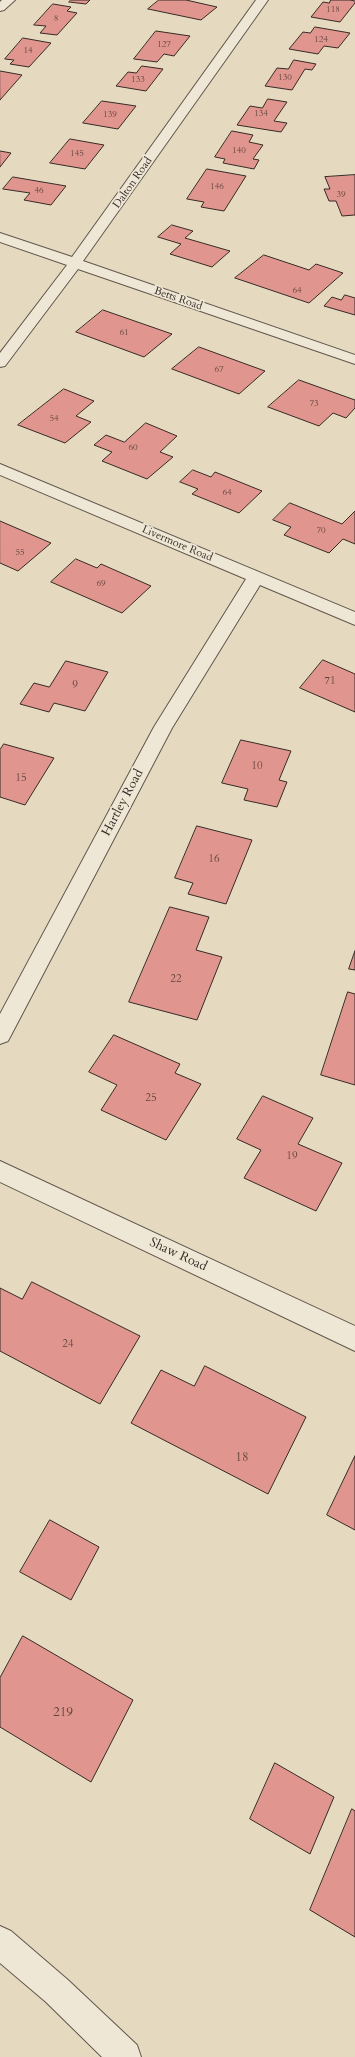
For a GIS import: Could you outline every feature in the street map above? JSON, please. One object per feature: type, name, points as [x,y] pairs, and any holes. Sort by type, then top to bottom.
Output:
[{"type":"street","points":[[0,8],[9,0]]},
{"type":"street","name":"Dalton Road","points":[[0,363],[75,264],[262,0]]},
{"type":"street","name":"Betts Road","points":[[0,238],[355,360]]},
{"type":"street","name":"Livermore Road","points":[[0,468],[355,619]]},
{"type":"street","name":"Hartley Road","points":[[0,1035],[163,727],[256,577]]},
{"type":"street","name":"Shaw Road","points":[[0,1171],[355,1339]]},
{"type":"street","points":[[0,1942],[57,1991],[125,2057]]},
{"type":"building","points":[[71,0],[90,0],[86,4],[69,2]]},
{"type":"building","points":[[159,0],[186,0],[217,7],[201,20],[148,9]]},
{"type":"building","points":[[331,0],[350,0],[355,1],[355,3],[340,22],[311,17],[323,2],[329,3]]},
{"type":"building","points":[[53,4],[71,7],[67,11],[77,13],[57,35],[40,33],[46,26],[34,25]]},
{"type":"building","points":[[315,27],[350,33],[338,48],[324,46],[318,54],[289,49],[303,32],[310,33]]},
{"type":"building","points":[[156,31],[190,36],[174,56],[164,54],[157,62],[134,59]]},
{"type":"building","points":[[23,38],[51,43],[29,67],[10,64],[14,60],[5,59]]},
{"type":"building","points":[[294,60],[316,64],[312,70],[305,69],[292,90],[265,86],[277,68],[288,69]]},
{"type":"building","points":[[142,66],[163,69],[146,91],[116,86],[128,72],[136,73]]},
{"type":"building","points":[[0,71],[22,75],[0,100]]},
{"type":"building","points":[[268,99],[287,102],[274,121],[287,123],[281,132],[237,125],[250,106],[262,108]]},
{"type":"building","points":[[102,101],[136,106],[118,129],[83,123]]},
{"type":"building","points":[[232,131],[253,135],[249,142],[263,145],[253,159],[259,160],[254,169],[223,163],[225,159],[215,157]]},
{"type":"building","points":[[70,139],[104,145],[85,169],[50,163]]},
{"type":"building","points":[[0,151],[11,153],[0,167]]},
{"type":"building","points":[[207,169],[246,176],[224,211],[201,207],[204,202],[187,199]]},
{"type":"building","points":[[355,175],[355,215],[342,216],[336,201],[329,201],[324,189],[330,189],[325,177]]},
{"type":"building","points":[[13,177],[66,186],[51,205],[24,200],[30,193],[3,189]]},
{"type":"building","points":[[172,225],[193,231],[185,238],[230,251],[212,267],[170,254],[181,244],[158,237]]},
{"type":"building","points":[[264,255],[309,270],[316,264],[343,273],[309,303],[235,278]]},
{"type":"building","points":[[345,295],[355,298],[355,315],[324,306],[332,297],[341,300]]},
{"type":"building","points":[[103,310],[172,334],[144,357],[76,332]]},
{"type":"building","points":[[199,347],[265,371],[239,394],[172,369]]},
{"type":"building","points":[[299,380],[355,400],[355,408],[346,418],[333,413],[319,426],[268,407]]},
{"type":"building","points":[[64,389],[94,401],[76,416],[91,422],[65,443],[18,425]]},
{"type":"building","points":[[146,423],[177,436],[160,452],[173,457],[147,479],[102,461],[112,452],[94,445],[106,435],[124,442]]},
{"type":"building","points":[[193,470],[211,477],[215,472],[262,491],[239,513],[192,494],[198,489],[180,482]]},
{"type":"building","points":[[290,503],[342,524],[355,511],[355,544],[343,539],[329,553],[284,535],[291,527],[273,520]]},
{"type":"building","points":[[0,521],[51,543],[18,571],[0,563]]},
{"type":"building","points":[[76,559],[97,568],[101,564],[151,586],[122,613],[51,582]]},
{"type":"building","points":[[323,660],[355,674],[355,712],[300,688]]},
{"type":"building","points":[[66,661],[108,672],[85,711],[54,703],[49,712],[20,704],[34,683],[49,687]]},
{"type":"building","points":[[241,740],[291,751],[279,780],[287,782],[277,807],[244,800],[248,789],[222,783]]},
{"type":"building","points":[[4,744],[54,758],[25,805],[0,797],[0,750]]},
{"type":"building","points":[[197,826],[252,840],[226,904],[188,894],[193,883],[175,878]]},
{"type":"building","points":[[170,907],[209,917],[196,950],[222,957],[197,1020],[129,1002]]},
{"type":"building","points":[[355,951],[355,970],[349,969]]},
{"type":"building","points":[[348,992],[355,994],[355,1085],[321,1075]]},
{"type":"building","points":[[114,1035],[180,1064],[175,1073],[201,1084],[166,1140],[101,1110],[117,1085],[89,1072]]},
{"type":"building","points":[[263,1096],[313,1118],[298,1144],[342,1163],[316,1211],[244,1178],[261,1150],[237,1139]]},
{"type":"building","points":[[32,1282],[140,1336],[100,1404],[0,1351],[0,1288],[22,1299]]},
{"type":"building","points":[[205,1366],[306,1417],[268,1494],[131,1423],[161,1370],[194,1386]]},
{"type":"building","points":[[355,1456],[355,1530],[327,1515]]},
{"type":"building","points":[[50,1520],[99,1547],[71,1600],[20,1572]]},
{"type":"building","points":[[23,1636],[133,1700],[91,1782],[0,1727],[0,1678]]},
{"type":"building","points":[[275,1763],[334,1797],[310,1854],[250,1819]]},
{"type":"building","points":[[352,1809],[355,1811],[355,1937],[310,1910]]}]
